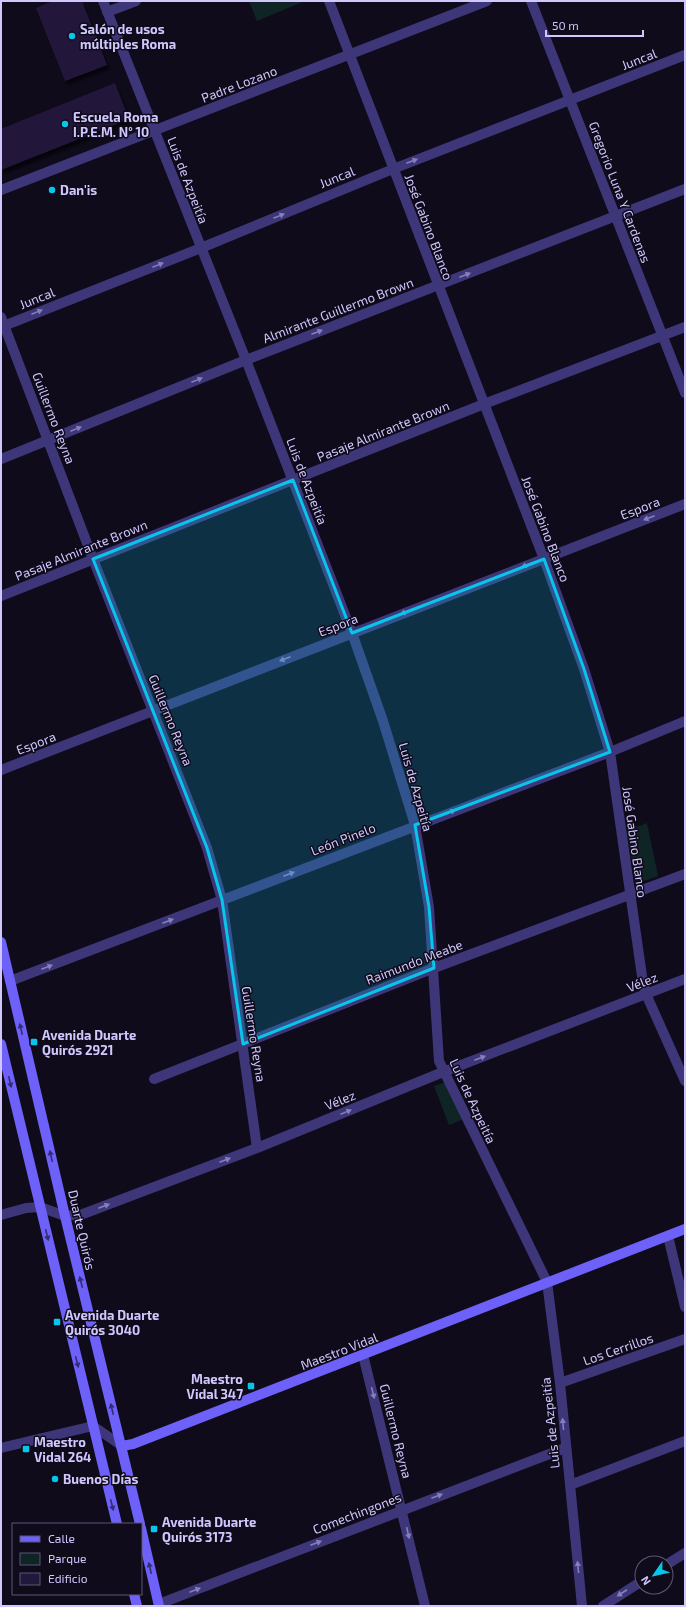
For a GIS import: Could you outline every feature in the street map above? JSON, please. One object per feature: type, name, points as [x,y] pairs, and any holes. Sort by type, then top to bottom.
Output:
[{"type":"main road","name":"Duarte Quirós","points":[[1,942],[65,1216],[140,1523]]},
{"type":"main road","points":[[1,1044],[117,1523]]},
{"type":"main road","name":"Maestro Vidal","points":[[122,1446],[133,1444],[364,1355],[685,1229]]},
{"type":"main road","points":[[142,1532],[159,1605]]},
{"type":"main road","points":[[134,1595],[137,1606]]},
{"type":"street","name":"Luis de Azpeitía","points":[[103,1],[246,360],[352,633],[383,721],[415,825],[429,907],[439,1055],[443,1072],[547,1282],[560,1383],[565,1448],[582,1606]]},
{"type":"street","points":[[108,12],[136,1]]},
{"type":"street","name":"José Gabino Blanco","points":[[329,1],[437,286],[544,559],[584,669],[610,752],[629,895],[646,994],[685,1081]]},
{"type":"street","name":"Padre Lozano","points":[[1,190],[487,1]]},
{"type":"street","name":"Gregorio Luna Y Cardenas","points":[[531,1],[685,393]]},
{"type":"street","name":"Juncal","points":[[2,323],[201,248],[393,169],[685,55]]},
{"type":"street","name":"Almirante Guillermo Brown","points":[[1,459],[246,360],[685,189]]},
{"type":"street","name":"Guillermo Reyna","points":[[2,323],[93,559],[197,819],[222,900],[257,1148]]},
{"type":"street","name":"Pasaje Almirante Brown","points":[[1,596],[484,404],[685,327]]},
{"type":"street","name":"Espora","points":[[1,770],[685,504]]},
{"type":"street","name":"León Pinelo","points":[[10,981],[415,825],[610,752],[685,721]]},
{"type":"street","name":"Raimundo Meabe","points":[[154,1079],[434,968],[685,874]]},
{"type":"street","name":"Vélez","points":[[1,1214],[26,1208],[40,1207],[65,1216],[83,1214],[257,1148],[443,1072],[685,979]]},
{"type":"street","points":[[668,1236],[685,1307]]},
{"type":"street","name":"Los Cerrillos","points":[[560,1383],[685,1339]]},
{"type":"street","name":"Guillermo Reyna","points":[[364,1355],[425,1606]]},
{"type":"street","points":[[1,1448],[93,1426],[122,1446]]},
{"type":"street","points":[[570,1485],[685,1441]]},
{"type":"street","name":"Comechingones","points":[[159,1605],[402,1509],[565,1448]]},
{"type":"street","points":[[674,1560],[685,1553]]},
{"type":"street","points":[[603,1606],[634,1585]]},
{"type":"highlighted area","points":[[293,480],[352,633],[544,559],[584,669],[610,752],[415,825],[429,907],[434,968],[243,1044],[222,900],[207,848],[93,559]]},
{"type":"green space","points":[[249,1],[305,1],[257,21]]},
{"type":"green space","points":[[647,823],[658,876],[636,884],[626,831]]},
{"type":"green space","points":[[446,1082],[464,1119],[449,1125],[434,1086]]},
{"type":"building","name":"Salón de usos múltiples Roma","points":[[53,1],[82,1],[107,65],[65,81],[36,8]]},
{"type":"building","name":"Escuela Roma I.P.E.M. N° 10","points":[[115,83],[129,119],[1,170],[1,129]]},
{"type":"place","name":"Salón de usos múltiples Roma","points":[[72,36]]},
{"type":"place","name":"Escuela Roma I.P.E.M. N° 10","points":[[65,124]]},
{"type":"place","name":"Dan'is","points":[[52,190]]},
{"type":"place","name":"Avenida Duarte Quirós 2921","points":[[34,1042]]},
{"type":"place","name":"Avenida Duarte Quirós 3040","points":[[57,1322]]},
{"type":"place","name":"Maestro Vidal 347","points":[[251,1386]]},
{"type":"place","name":"Maestro Vidal 264","points":[[26,1449]]},
{"type":"place","name":"Buenos Días","points":[[55,1479]]},
{"type":"place","name":"Avenida Duarte Quirós 3173","points":[[154,1529]]}]
